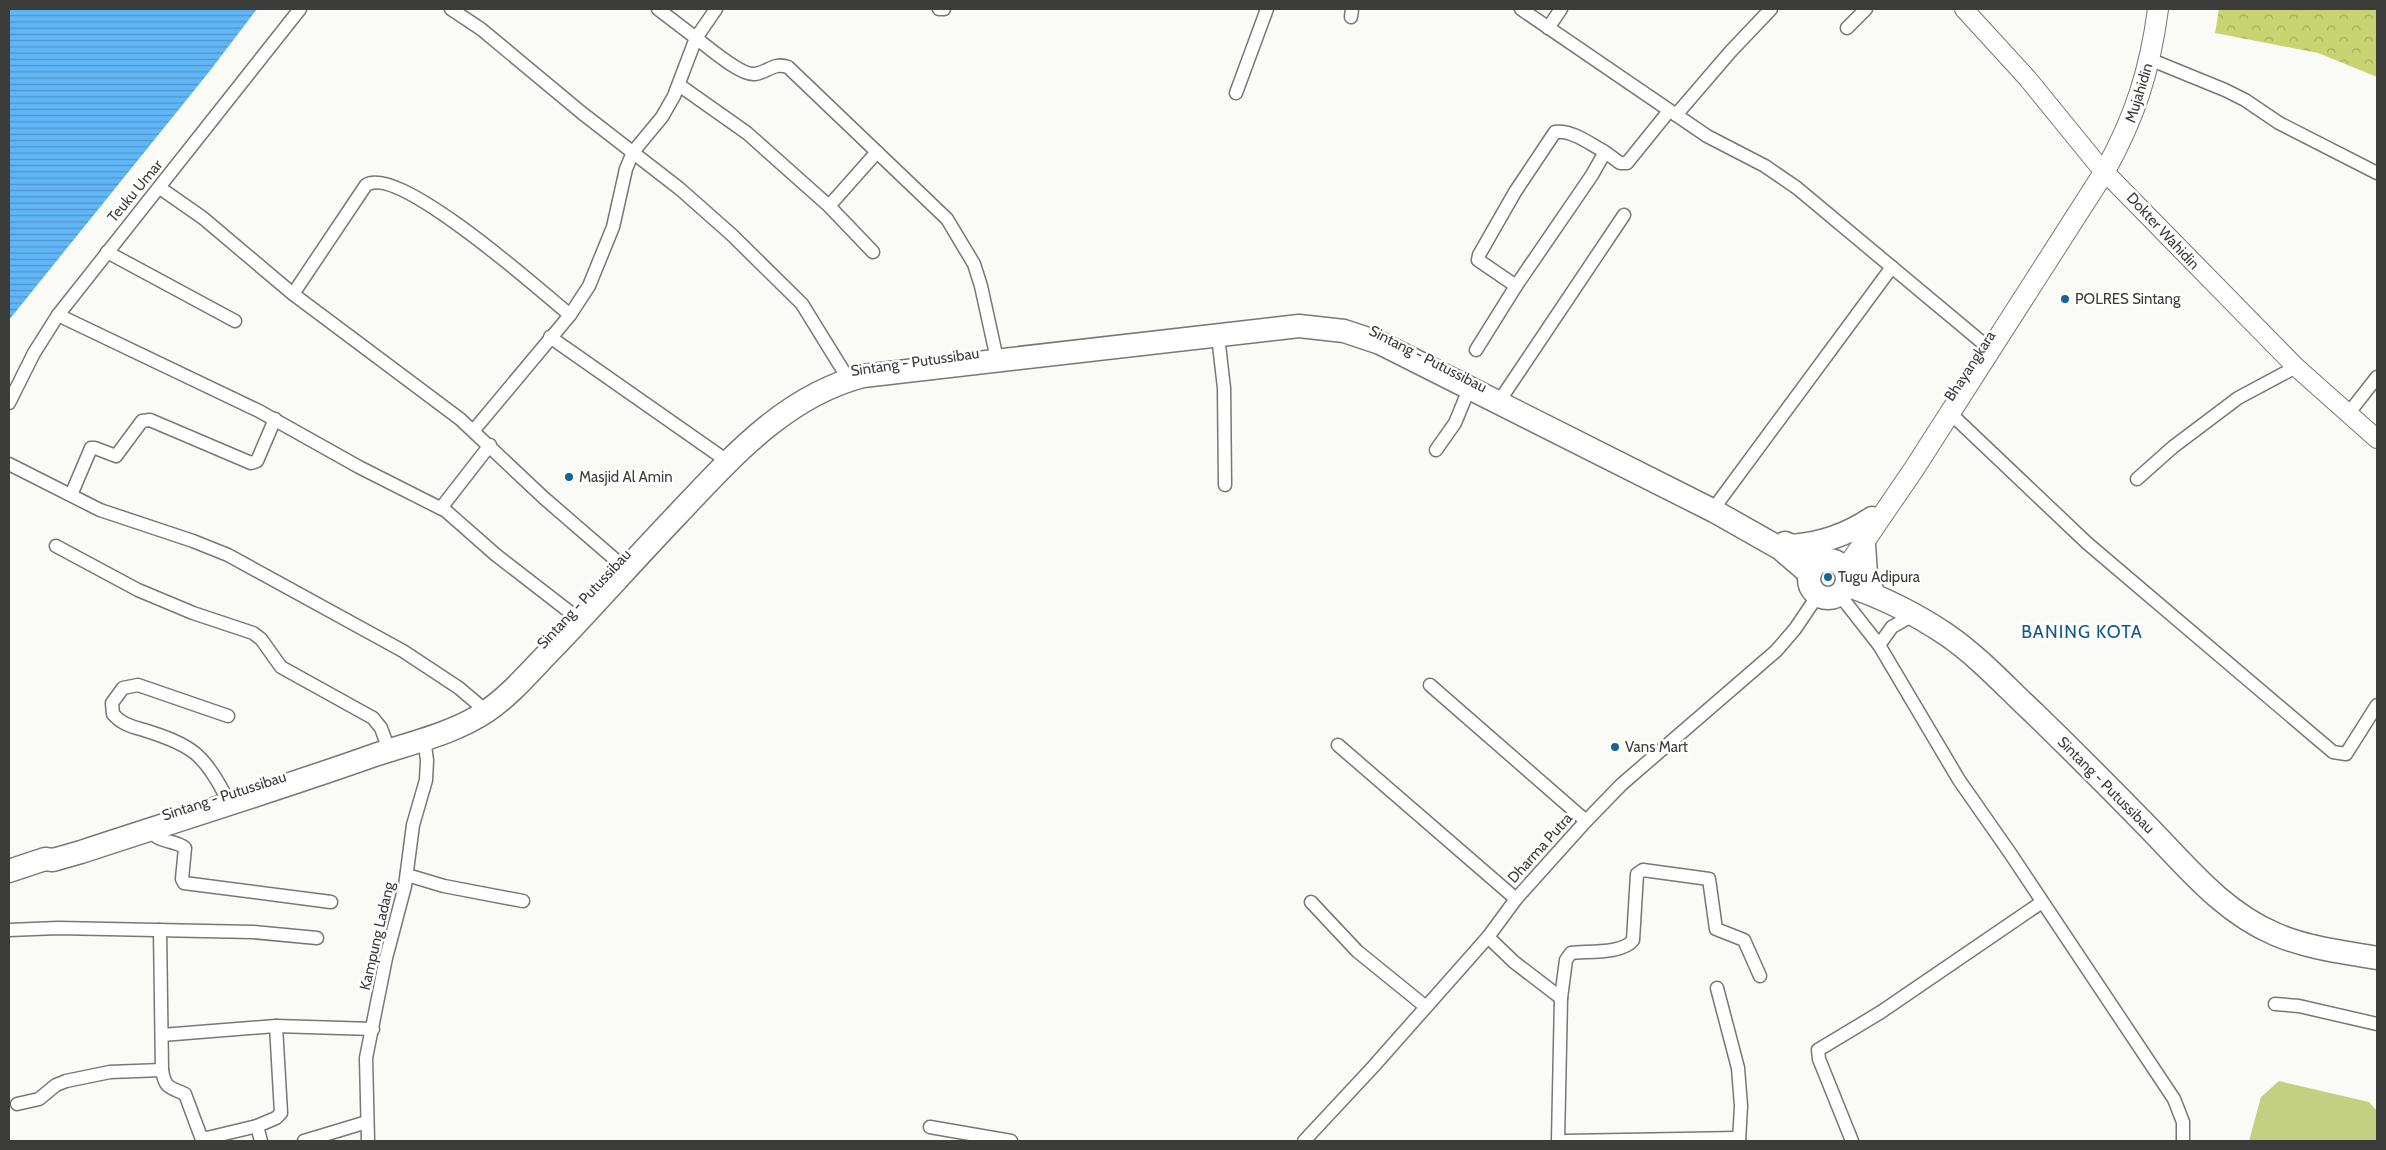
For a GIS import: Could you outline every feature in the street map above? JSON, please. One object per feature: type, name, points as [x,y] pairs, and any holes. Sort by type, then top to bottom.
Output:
[{"type":"highway","name":"Sintang - Putussibau","points":[[9,871],[45,859],[77,844],[386,742],[459,716],[479,705],[575,616],[766,426],[797,404],[839,383],[864,376],[1273,318],[1300,316],[1328,318],[1353,323],[1397,340],[1502,396],[1717,504],[1789,546],[1831,577]]},
{"type":"highway","name":"Sintang - Putussibau","points":[[45,859],[53,860],[81,852],[424,739],[465,723],[489,710],[526,676],[618,562],[720,456],[777,407],[797,393],[844,372],[890,363],[995,350],[1061,348],[1218,336],[1300,326],[1344,331],[1380,343],[1714,511],[1831,577],[1874,595],[1913,615],[1947,636],[1980,663],[2100,776],[2215,895],[2245,917],[2274,934],[2308,946],[2377,958]]},
{"type":"highway","points":[[1789,546],[1833,539],[1857,529],[1872,518]]},
{"type":"highway","points":[[1864,544],[1866,575],[1874,595]]},
{"type":"main road","name":"Mujahidin","points":[[2102,168],[2129,98],[2144,42],[2149,9]]},
{"type":"main road","name":"Mujahidin","points":[[2102,168],[2132,121],[2150,59],[2158,9]]},
{"type":"main road","name":"Bhayangkara","points":[[1831,577],[1852,542],[1872,518],[1984,344],[2102,168]]},
{"type":"main road","name":"Bhayangkara","points":[[1831,577],[1864,544],[2102,168]]},
{"type":"street","name":"Teuku Umar","points":[[9,403],[34,353],[58,315],[300,9]]},
{"type":"street","points":[[451,9],[481,29],[680,189],[732,234],[787,287],[813,319],[844,372]]},
{"type":"street","points":[[658,9],[736,67],[748,73],[761,72],[774,65],[788,67],[947,219],[962,241],[981,286],[995,350]]},
{"type":"street","points":[[474,430],[570,315],[589,286],[613,227],[626,169],[633,152],[662,117],[679,85],[696,38],[716,9]]},
{"type":"street","points":[[939,9],[944,9]]},
{"type":"street","points":[[1236,93],[1267,9]]},
{"type":"street","points":[[1521,9],[1707,136],[1779,176],[1892,266],[1984,344]]},
{"type":"street","points":[[1548,28],[1561,9]]},
{"type":"street","points":[[1516,286],[1478,260],[1479,254],[1548,139],[1555,132],[1562,131],[1576,136],[1605,152],[1620,163],[1627,163],[1771,9]]},
{"type":"street","points":[[1847,28],[1866,9]]},
{"type":"street","name":"Dokter Wahidin","points":[[1964,9],[2028,79],[2102,168],[2296,367],[2377,439]]},
{"type":"street","points":[[2150,59],[2245,100],[2279,123],[2377,173]]},
{"type":"street","points":[[679,85],[747,133],[829,206],[874,252]]},
{"type":"street","points":[[829,206],[877,152]]},
{"type":"street","points":[[1476,350],[1516,286],[1592,175],[1605,152]]},
{"type":"street","points":[[293,294],[366,185],[370,182],[379,182],[419,198],[494,251],[570,315]]},
{"type":"street","points":[[160,188],[203,218],[293,294],[474,430],[544,498],[618,562]]},
{"type":"street","points":[[1502,396],[1624,215]]},
{"type":"street","points":[[107,252],[235,321]]},
{"type":"street","points":[[1717,504],[1892,266]]},
{"type":"street","points":[[58,315],[275,419],[359,467],[440,508],[496,555],[575,616]]},
{"type":"street","points":[[1218,336],[1224,388],[1225,485]]},
{"type":"street","points":[[550,337],[720,456]]},
{"type":"street","points":[[2137,479],[2174,447],[2238,398],[2296,367]]},
{"type":"street","points":[[2348,414],[2377,377]]},
{"type":"street","points":[[1436,450],[1455,422],[1469,389]]},
{"type":"street","points":[[1949,412],[2087,543],[2333,752],[2346,754],[2377,705]]},
{"type":"street","points":[[71,495],[91,448],[116,456],[142,421],[150,420],[250,463],[257,461],[275,419]]},
{"type":"street","points":[[440,508],[490,445]]},
{"type":"street","points":[[9,464],[100,510],[193,540],[228,556],[404,651],[459,688],[479,705]]},
{"type":"street","points":[[56,546],[138,590],[193,613],[253,633],[260,639],[281,667],[374,718],[386,742]]},
{"type":"street","points":[[1831,577],[1879,645],[1959,780],[2174,1099],[2183,1122],[2183,1141]]},
{"type":"street","name":"Dharma Putra","points":[[1304,1141],[1335,1110],[1488,937],[1516,899],[1586,821],[1622,784],[1776,651],[1795,629],[1831,577]]},
{"type":"street","points":[[1879,645],[1892,627],[1913,615]]},
{"type":"street","points":[[225,795],[205,760],[170,738],[124,724],[113,714],[112,703],[123,688],[138,685],[228,716]]},
{"type":"street","points":[[1430,685],[1586,821]]},
{"type":"street","name":"Kampung Ladang","points":[[368,1141],[365,1070],[386,958],[407,875],[413,825],[426,780],[427,760],[424,739]]},
{"type":"street","points":[[1338,745],[1516,899]]},
{"type":"street","points":[[150,830],[159,839],[180,844],[185,848],[182,879],[184,883],[330,902]]},
{"type":"street","points":[[1558,1141],[1561,998],[1566,960],[1571,953],[1611,950],[1626,946],[1633,940],[1637,874],[1644,870],[1709,879],[1716,929],[1744,940],[1760,976]]},
{"type":"street","points":[[407,875],[444,886],[524,901]]},
{"type":"street","points":[[1311,902],[1357,951],[1426,1007]]},
{"type":"street","points":[[1852,1141],[1819,1059],[1818,1050],[1881,1012],[2042,902]]},
{"type":"street","points":[[9,930],[58,928],[253,932],[317,938]]},
{"type":"street","points":[[160,930],[162,1070],[167,1086],[185,1094],[188,1098],[201,1137],[208,1138],[257,1126],[276,1118],[280,1113],[276,1026]]},
{"type":"street","points":[[1488,937],[1514,962],[1561,998]]},
{"type":"street","points":[[1566,1141],[1739,1140],[1741,1106],[1738,1068],[1717,988]]},
{"type":"street","points":[[2275,1004],[2299,1006],[2377,1024]]},
{"type":"street","points":[[162,1036],[276,1026],[373,1029]]},
{"type":"street","points":[[17,1104],[39,1099],[56,1085],[66,1081],[110,1072],[162,1070]]},
{"type":"street","points":[[304,1141],[367,1122]]},
{"type":"street","points":[[257,1126],[261,1141]]},
{"type":"street","points":[[930,1127],[1011,1141]]},
{"type":"green space","points":[[2219,9],[2377,9],[2377,77],[2318,53],[2215,33]]},
{"type":"green space","points":[[2279,1081],[2369,1102],[2377,1111],[2377,1141],[2249,1141],[2261,1097]]},
{"type":"water","points":[[9,9],[257,9],[209,72],[9,320]]},
{"type":"place","name":"POLRES Sintang","points":[[2065,299]]},
{"type":"place","name":"Masjid Al Amin","points":[[569,477]]},
{"type":"place","name":"Tugu Adipura","points":[[1828,577]]},
{"type":"place","name":"Vans Mart","points":[[1615,747]]},
{"type":"district","name":"BANING KOTA","points":[[2082,632]]}]
